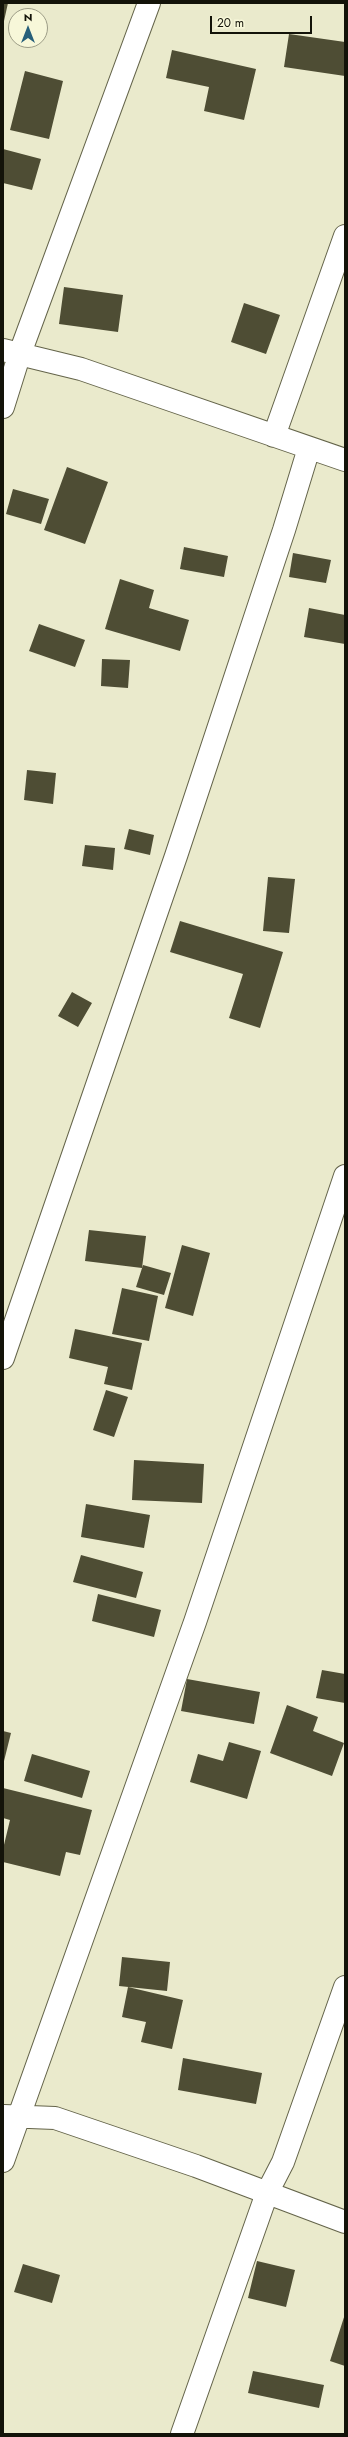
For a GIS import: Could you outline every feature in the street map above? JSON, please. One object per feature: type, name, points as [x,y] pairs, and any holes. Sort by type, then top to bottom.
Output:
[{"type":"street","points":[[3,407],[11,353],[149,3]]},
{"type":"street","points":[[274,436],[345,236]]},
{"type":"street","points":[[11,353],[81,369],[345,460]]},
{"type":"street","points":[[3,1358],[176,856],[284,530],[309,448]]},
{"type":"street","points":[[3,2161],[10,2116],[192,1630],[340,1208],[345,1176]]},
{"type":"street","points":[[182,2434],[268,2193],[283,2162],[345,1987]]},
{"type":"street","points":[[10,2116],[55,2118],[268,2193],[345,2222]]},
{"type":"building","points":[[3,3],[8,3],[4,21],[3,21]]},
{"type":"building","points":[[289,34],[345,42],[345,76],[284,67]]},
{"type":"building","points":[[172,50],[256,69],[244,120],[204,111],[209,87],[166,78]]},
{"type":"building","points":[[25,71],[63,81],[49,139],[10,130]]},
{"type":"building","points":[[3,149],[41,159],[32,190],[3,183]]},
{"type":"building","points":[[64,287],[123,295],[118,332],[59,324]]},
{"type":"building","points":[[244,303],[280,315],[266,354],[231,342]]},
{"type":"building","points":[[67,467],[108,482],[85,544],[44,530]]},
{"type":"building","points":[[13,489],[49,499],[41,524],[6,514]]},
{"type":"building","points":[[184,547],[228,556],[224,577],[180,569]]},
{"type":"building","points":[[293,553],[331,560],[326,583],[289,577]]},
{"type":"building","points":[[120,579],[154,590],[149,608],[189,620],[180,651],[105,629]]},
{"type":"building","points":[[309,608],[345,615],[345,644],[304,637]]},
{"type":"building","points":[[39,624],[85,640],[75,667],[29,651]]},
{"type":"building","points":[[102,659],[130,660],[128,688],[101,686]]},
{"type":"building","points":[[27,770],[56,773],[53,804],[24,800]]},
{"type":"building","points":[[129,829],[154,835],[150,855],[124,849]]},
{"type":"building","points":[[85,845],[115,848],[113,870],[82,866]]},
{"type":"building","points":[[268,877],[295,879],[289,933],[263,931]]},
{"type":"building","points":[[180,921],[283,952],[260,1028],[229,1018],[243,974],[170,952]]},
{"type":"building","points":[[72,992],[92,1003],[78,1027],[58,1016]]},
{"type":"building","points":[[89,1230],[146,1236],[142,1268],[85,1261]]},
{"type":"building","points":[[182,1245],[210,1253],[193,1316],[165,1308]]},
{"type":"building","points":[[143,1265],[171,1273],[164,1295],[136,1287]]},
{"type":"building","points":[[122,1288],[158,1296],[149,1341],[112,1334]]},
{"type":"building","points":[[75,1329],[142,1343],[132,1390],[104,1384],[108,1367],[69,1358]]},
{"type":"building","points":[[106,1390],[128,1397],[114,1437],[93,1430]]},
{"type":"building","points":[[134,1460],[204,1464],[202,1503],[132,1500]]},
{"type":"building","points":[[86,1504],[150,1515],[144,1548],[81,1537]]},
{"type":"building","points":[[81,1555],[143,1572],[136,1598],[73,1582]]},
{"type":"building","points":[[98,1594],[161,1610],[154,1637],[92,1621]]},
{"type":"building","points":[[322,1670],[345,1674],[345,1703],[316,1698]]},
{"type":"building","points":[[187,1679],[260,1692],[254,1724],[181,1711]]},
{"type":"building","points":[[287,1705],[318,1717],[313,1731],[344,1743],[332,1776],[270,1753]]},
{"type":"building","points":[[3,1731],[11,1733],[4,1761],[3,1761]]},
{"type":"building","points":[[229,1742],[261,1751],[247,1799],[190,1782],[198,1754],[223,1761]]},
{"type":"building","points":[[32,1754],[90,1771],[82,1798],[24,1781]]},
{"type":"building","points":[[3,1788],[92,1810],[80,1855],[66,1852],[60,1876],[3,1862],[3,1849],[10,1820],[3,1818]]},
{"type":"building","points":[[122,1957],[170,1962],[167,1991],[119,1986]]},
{"type":"building","points":[[128,1987],[183,2000],[172,2049],[141,2042],[146,2022],[122,2017]]},
{"type":"building","points":[[183,2058],[262,2073],[256,2104],[178,2090]]},
{"type":"building","points":[[257,2261],[295,2270],[286,2307],[248,2298]]},
{"type":"building","points":[[23,2264],[60,2275],[52,2303],[14,2292]]},
{"type":"building","points":[[345,2314],[345,2366],[330,2361]]},
{"type":"building","points":[[253,2371],[324,2385],[319,2408],[248,2393]]}]
